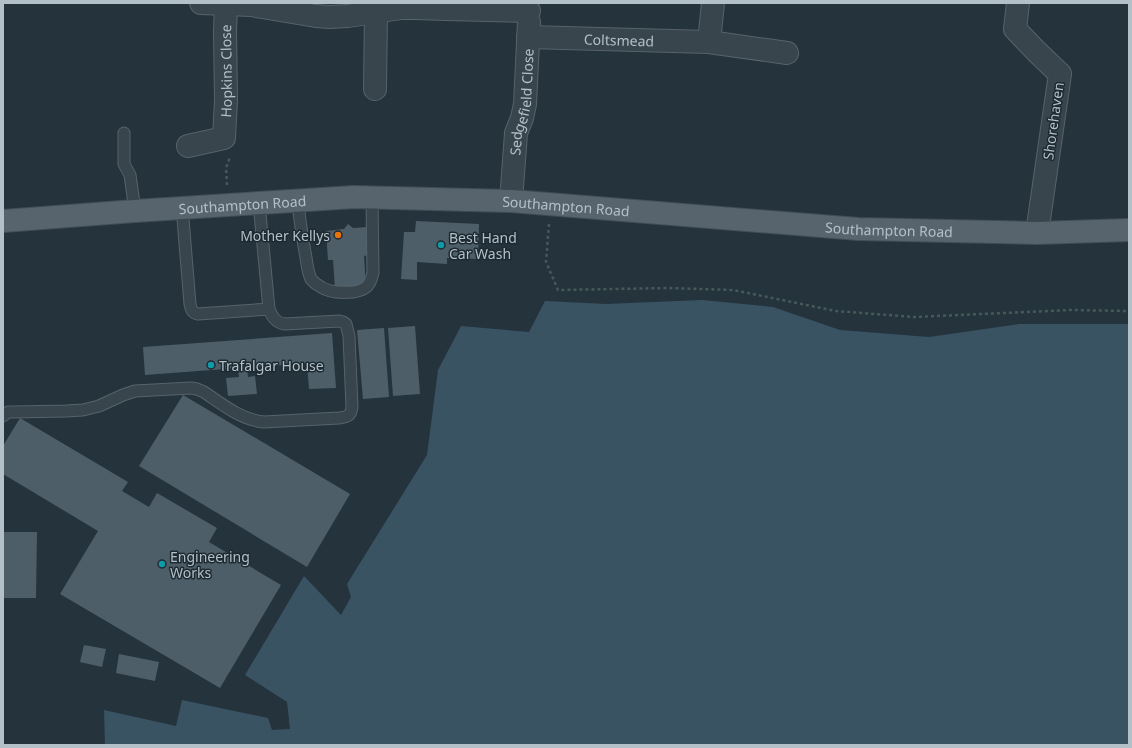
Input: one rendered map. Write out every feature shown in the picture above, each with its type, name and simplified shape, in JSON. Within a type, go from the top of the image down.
[{"type":"main road","name":"Southampton Road","points":[[3,221],[134,210],[354,197],[511,201],[858,229],[1037,233],[1129,230]]},
{"type":"street","points":[[201,3],[269,5],[316,16],[330,17],[401,8],[446,9],[529,7]]},
{"type":"street","points":[[709,42],[713,3]]},
{"type":"street","name":"Shorehaven","points":[[1018,3],[1015,29],[1060,74],[1037,233]]},
{"type":"street","name":"Hopkins Close","points":[[188,146],[228,146],[225,32],[226,4]]},
{"type":"street","name":"Sedgefield Close","points":[[511,201],[516,133],[522,118],[525,104],[529,7]]},
{"type":"street","points":[[375,89],[376,12]]},
{"type":"street","name":"Coltsmead","points":[[528,37],[709,42],[787,53]]},
{"type":"lane","points":[[124,133],[124,164],[130,175],[134,210]]},
{"type":"lane","points":[[298,200],[299,218],[305,253],[312,280],[318,286],[330,291],[343,292],[357,291],[367,288],[371,282],[373,273],[372,198]]},
{"type":"lane","points":[[3,416],[8,412],[83,410],[99,406],[135,391],[180,388],[197,389],[246,418],[258,422],[340,418],[349,415],[352,412],[352,407],[349,336],[346,324],[339,321],[285,324],[277,321],[270,314],[259,203]]},
{"type":"lane","points":[[182,207],[190,304],[192,312],[198,314],[269,309]]},
{"type":"path","points":[[228,146],[226,182],[231,204]]},
{"type":"path","points":[[548,224],[546,262],[558,290],[668,288],[733,290],[836,311],[914,317],[1071,310],[1129,311]]},
{"type":"water","points":[[702,300],[773,307],[840,330],[929,337],[1019,324],[1129,324],[1129,745],[105,745],[104,710],[176,726],[182,700],[268,718],[272,730],[290,729],[287,702],[245,675],[304,576],[341,615],[351,597],[347,584],[427,455],[438,370],[461,326],[529,332],[545,301],[606,304]]},
{"type":"building","name":"Best Hand Car Wash","points":[[416,221],[479,224],[478,259],[447,258],[447,264],[417,262],[417,280],[401,279],[404,232],[415,232]]},
{"type":"building","points":[[348,224],[353,228],[368,227],[369,255],[364,256],[366,287],[335,289],[333,260],[328,260],[326,231],[344,229]]},
{"type":"building","points":[[415,326],[420,394],[393,396],[388,328]]},
{"type":"building","points":[[384,328],[389,397],[363,399],[357,330]]},
{"type":"building","name":"Trafalgar House","points":[[332,333],[336,388],[309,389],[307,363],[247,368],[248,377],[255,376],[257,394],[228,396],[226,378],[239,377],[238,368],[145,375],[143,347]]},
{"type":"building","points":[[183,395],[350,494],[307,567],[139,466]]},
{"type":"building","name":"Engineering Works","points":[[20,418],[128,482],[122,491],[149,507],[157,493],[217,528],[209,542],[281,585],[220,688],[60,594],[98,531],[3,474],[3,446]]},
{"type":"building","points":[[3,532],[37,532],[36,598],[3,598]]},
{"type":"building","points":[[84,645],[106,649],[102,667],[80,662]]},
{"type":"building","points":[[119,654],[159,662],[155,681],[116,673]]},
{"type":"place","name":"Mother Kellys","points":[[338,235]]},
{"type":"place","name":"Best Hand Car Wash","points":[[441,245]]},
{"type":"place","name":"Trafalgar House","points":[[211,365]]},
{"type":"place","name":"Engineering Works","points":[[162,564]]}]
